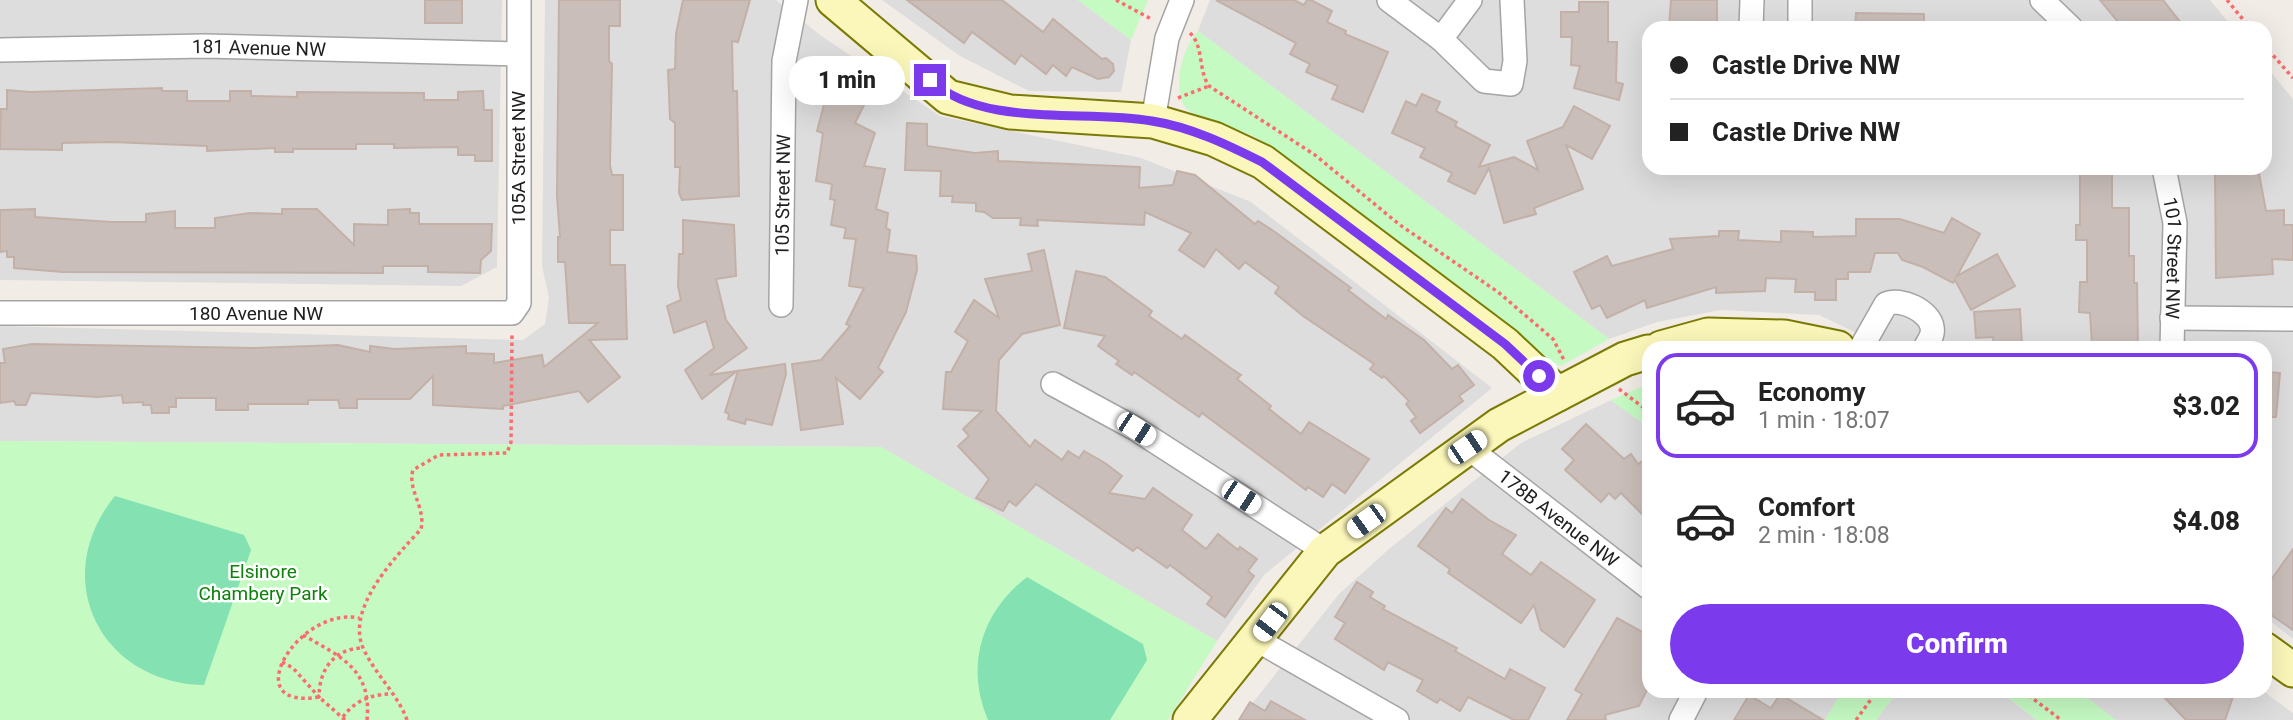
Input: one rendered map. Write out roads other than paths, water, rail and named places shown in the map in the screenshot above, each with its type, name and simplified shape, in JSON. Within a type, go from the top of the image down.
[{"type":"street","name":"105A Street NW","points":[[512,313],[519,303],[519,0]]},
{"type":"street","name":"105 Street NW","points":[[781,305],[784,61],[796,0]]},
{"type":"street","points":[[833,0],[948,97],[1010,112],[1153,121],[1214,139],[1262,162],[1505,344],[1562,379]]},
{"type":"street","points":[[1153,121],[1171,26],[1182,0]]},
{"type":"street","points":[[1389,0],[1441,39],[1485,81],[1511,85],[1515,61],[1512,0]]},
{"type":"street","points":[[1441,39],[1471,0]]},
{"type":"street","points":[[1751,21],[1752,0]]},
{"type":"street","points":[[1800,0],[1800,21]]},
{"type":"street","points":[[2042,0],[2064,21]]},
{"type":"street","name":"181 Avenue NW","points":[[0,50],[204,46],[518,54]]},
{"type":"street","name":"101 Street NW","points":[[2165,175],[2175,223],[2172,341]]},
{"type":"street","points":[[1865,341],[1886,304],[1892,301],[1905,303],[1927,316],[1933,324],[1933,333],[1929,341]]},
{"type":"street","name":"180 Avenue NW","points":[[0,313],[512,313]]},
{"type":"street","points":[[2172,318],[2293,319]]},
{"type":"street","points":[[1686,341],[1708,335],[1784,337],[1804,341]]},
{"type":"street","points":[[1190,720],[1257,640],[1325,551],[1562,379],[1642,354]]},
{"type":"street","points":[[1053,384],[1136,429],[1325,551]]},
{"type":"street","name":"178B Avenue NW","points":[[1467,447],[1642,582]]},
{"type":"street","points":[[1257,640],[1397,720]]},
{"type":"street","points":[[2272,655],[2293,670]]},
{"type":"street","points":[[1681,720],[1692,698]]},
{"type":"park label","name":"Elsinore Chambery Park","points":[[263,582]]}]
